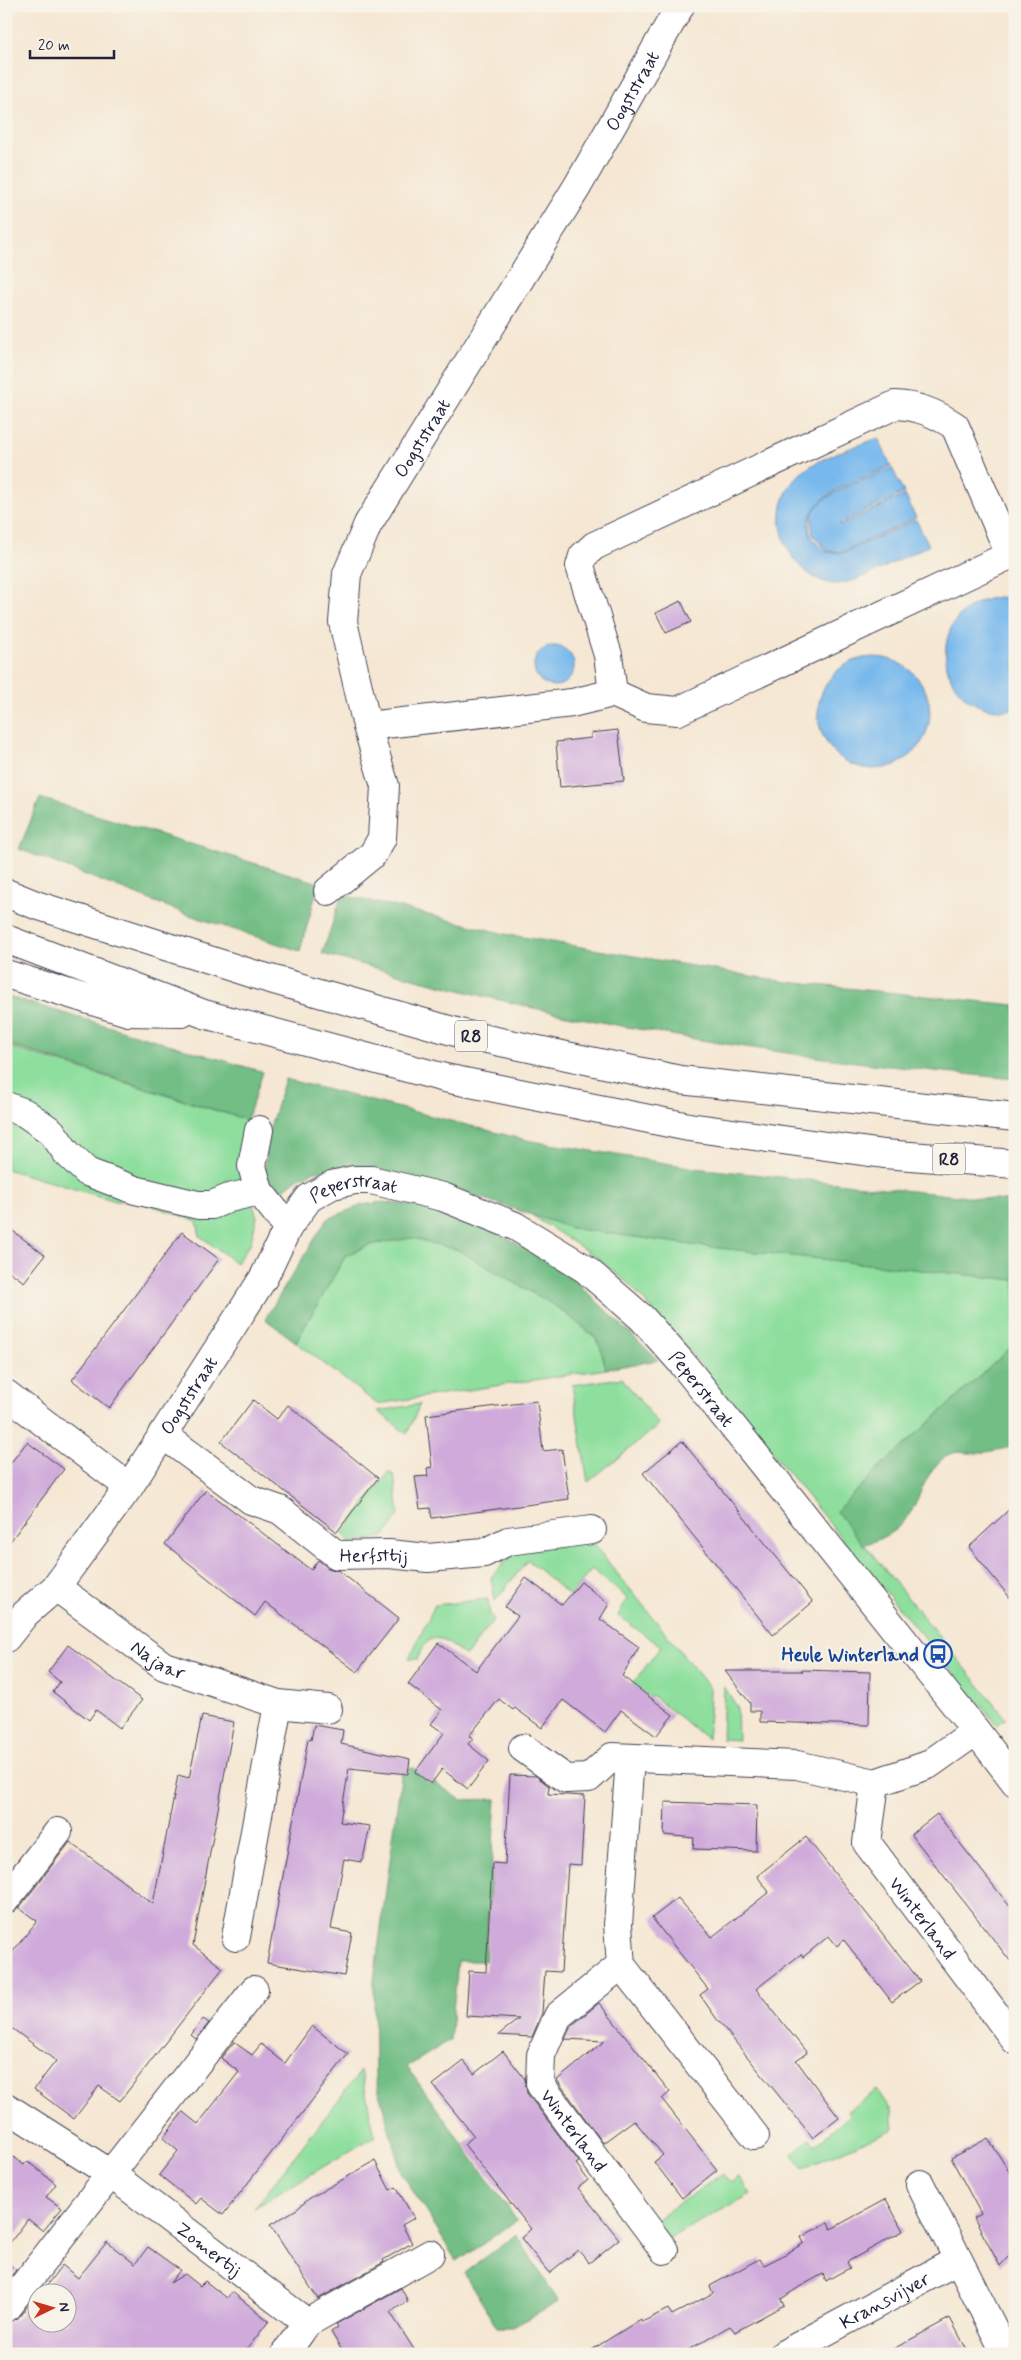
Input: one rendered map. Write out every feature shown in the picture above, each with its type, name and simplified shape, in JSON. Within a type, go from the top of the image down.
[{"type":"main road","name":"Oogststraat","points":[[328,892],[373,854],[382,838],[386,786],[367,726],[343,622],[347,574],[368,524],[576,187],[680,6]]},
{"type":"main road","points":[[367,726],[572,704],[613,693],[646,708],[678,711],[1010,555],[955,426],[937,415],[914,406],[895,405],[594,546],[583,556],[580,566],[608,655],[613,693]]},
{"type":"main road","points":[[6,888],[36,905]]},
{"type":"main road","name":"R8","points":[[6,894],[253,974],[463,1034],[680,1080],[1015,1117]]},
{"type":"main road","name":"R8","points":[[6,939],[204,1014],[445,1078],[689,1127],[884,1154],[1015,1164]]},
{"type":"main road","points":[[6,974],[128,1012],[204,1014]]},
{"type":"main road","points":[[6,1106],[25,1113],[52,1132],[66,1152],[87,1172],[134,1190],[198,1205],[212,1205],[229,1198],[259,1191]]},
{"type":"main road","points":[[259,1130],[252,1166],[259,1191],[288,1227]]},
{"type":"main road","name":"Peperstraat","points":[[288,1227],[310,1198],[332,1184],[354,1180],[372,1180],[443,1198],[515,1226],[584,1268],[642,1318],[682,1363],[1015,1782]]},
{"type":"main road","name":"Oogststraat","points":[[6,1638],[25,1614],[56,1587],[128,1487],[264,1277],[288,1227]]},
{"type":"main road","points":[[6,1394],[128,1487]]},
{"type":"main road","name":"Herfsttij","points":[[162,1434],[251,1500],[280,1510],[337,1555],[389,1554],[428,1558],[484,1553],[508,1541],[592,1530]]},
{"type":"main road","name":"Najaar","points":[[56,1587],[164,1666],[278,1704],[328,1709]]},
{"type":"main road","points":[[236,1937],[278,1704]]},
{"type":"main road","points":[[523,1748],[566,1779],[589,1778],[621,1758],[797,1765],[875,1784],[928,1765],[976,1731]]},
{"type":"main road","points":[[621,1758],[618,1925],[622,1965],[755,2136]]},
{"type":"main road","name":"Winterland","points":[[875,1784],[867,1844],[1015,2040]]},
{"type":"main road","points":[[6,1899],[58,1832]]},
{"type":"main road","name":"Winterland","points":[[622,1965],[558,2016],[541,2055],[540,2084],[664,2250]]},
{"type":"main road","points":[[6,2308],[254,1990]]},
{"type":"main road","name":"Zomertij","points":[[6,2108],[111,2174],[307,2323]]},
{"type":"main road","points":[[920,2184],[1006,2354]]},
{"type":"main road","points":[[285,2354],[307,2323],[430,2254]]},
{"type":"main road","name":"Kransvijver","points":[[784,2354],[958,2260]]},
{"type":"green space","points":[[40,798],[319,883],[300,951],[189,915],[19,849]]},
{"type":"green space","points":[[342,895],[505,934],[786,982],[1015,1005],[1015,1079],[833,1059],[653,1032],[507,1002],[322,954]]},
{"type":"green space","points":[[6,996],[263,1072],[247,1120],[6,1044]]},
{"type":"green space","points":[[6,1046],[247,1120],[242,1170],[257,1217],[250,1244],[236,1263],[200,1236],[197,1221],[135,1200],[116,1201],[6,1169]]},
{"type":"green space","points":[[285,1079],[526,1140],[695,1168],[1015,1202],[1015,1280],[692,1245],[571,1228],[461,1191],[368,1167],[315,1171],[295,1180],[280,1192],[272,1192],[265,1177],[266,1140]]},
{"type":"green space","points":[[383,1202],[423,1207],[501,1234],[570,1276],[658,1360],[606,1369],[601,1349],[595,1337],[559,1308],[458,1250],[412,1238],[369,1245],[346,1255],[296,1342],[265,1319],[327,1219],[362,1205]]},
{"type":"green space","points":[[530,1214],[571,1228],[692,1245],[1015,1280],[1015,1344],[874,1473],[837,1511],[1006,1718],[997,1725],[865,1567],[677,1336],[630,1285],[599,1259]]},
{"type":"green space","points":[[412,1237],[458,1250],[559,1308],[595,1337],[601,1349],[606,1369],[377,1404],[296,1342],[346,1255],[369,1245]]},
{"type":"green space","points":[[1015,1344],[1015,1446],[982,1453],[958,1452],[946,1456],[931,1471],[912,1510],[903,1523],[878,1540],[863,1545],[836,1511],[874,1473]]},
{"type":"green space","points":[[622,1378],[659,1425],[588,1482],[572,1385]]},
{"type":"green space","points":[[420,1404],[407,1434],[378,1411]]},
{"type":"green space","points":[[389,1472],[394,1475],[399,1514],[384,1537],[350,1543],[343,1533]]},
{"type":"green space","points":[[591,1541],[710,1688],[708,1739],[651,1695],[640,1709],[623,1697],[661,1646],[618,1616],[627,1598],[592,1569],[570,1596],[528,1560],[495,1601],[491,1577],[515,1552]]},
{"type":"green space","points":[[488,1599],[490,1615],[494,1619],[466,1656],[445,1641],[433,1639],[423,1648],[418,1659],[409,1659],[435,1605]]},
{"type":"green space","points":[[724,1686],[737,1707],[738,1740],[722,1739]]},
{"type":"green space","points":[[414,1768],[461,1800],[496,1799],[485,1961],[458,1961],[450,2040],[407,2067],[517,2220],[457,2262],[401,2172],[375,2077],[374,1980],[402,1770]]},
{"type":"green space","points":[[361,2071],[375,2136],[254,2208]]},
{"type":"green space","points":[[877,2090],[892,2112],[894,2129],[803,2168],[792,2154],[810,2139],[815,2145],[849,2116],[847,2112]]},
{"type":"green space","points":[[722,2174],[730,2183],[739,2177],[751,2194],[666,2240],[652,2222]]},
{"type":"green space","points":[[516,2235],[559,2302],[512,2327],[497,2327],[464,2273]]},
{"type":"water","points":[[878,438],[891,466],[836,490],[823,499],[814,509],[809,521],[811,535],[826,552],[843,553],[916,520],[929,545],[869,575],[844,583],[834,584],[823,581],[807,572],[796,562],[788,549],[783,536],[781,521],[786,493],[794,481],[813,465]]},
{"type":"water","points":[[892,468],[904,493],[840,523],[840,525],[905,495],[916,518],[842,552],[827,551],[813,535],[812,515],[816,507],[834,493]]},
{"type":"water","points":[[999,597],[1015,599],[1015,709],[988,709],[967,699],[953,682],[946,662],[947,641],[956,621],[973,605]]},
{"type":"water","points":[[558,646],[565,649],[571,655],[574,666],[573,674],[565,683],[558,686],[550,686],[543,683],[535,674],[534,662],[537,655],[546,647]]},
{"type":"water","points":[[874,657],[896,661],[914,673],[926,691],[930,713],[926,735],[914,753],[896,765],[874,769],[852,765],[834,753],[822,735],[818,713],[822,691],[834,673],[852,661]]},
{"type":"building","points":[[681,601],[691,622],[666,633],[656,613]]},
{"type":"building","points":[[618,730],[624,781],[560,787],[556,742],[591,738],[591,733]]},
{"type":"building","points":[[6,1226],[45,1255],[24,1282],[6,1269]]},
{"type":"building","points":[[182,1232],[219,1259],[109,1408],[72,1380]]},
{"type":"building","points":[[253,1400],[277,1419],[288,1405],[378,1478],[337,1532],[221,1442]]},
{"type":"building","points":[[537,1401],[543,1451],[562,1449],[569,1499],[432,1518],[430,1508],[420,1509],[415,1477],[428,1476],[427,1468],[432,1467],[426,1415]]},
{"type":"building","points":[[682,1441],[813,1602],[773,1635],[643,1473]]},
{"type":"building","points":[[27,1442],[64,1469],[6,1547],[6,1469]]},
{"type":"building","points":[[206,1490],[311,1570],[318,1560],[328,1568],[339,1571],[399,1618],[357,1672],[265,1602],[255,1616],[165,1544]]},
{"type":"building","points":[[1015,1504],[1015,1604],[969,1547]]},
{"type":"building","points":[[526,1578],[562,1605],[581,1582],[609,1604],[600,1619],[639,1647],[622,1676],[673,1715],[656,1736],[621,1710],[605,1732],[563,1700],[542,1728],[499,1699],[469,1736],[473,1738],[468,1744],[489,1761],[468,1789],[442,1769],[431,1784],[415,1772],[444,1733],[431,1724],[442,1710],[408,1684],[438,1643],[476,1671],[518,1616],[505,1607]]},
{"type":"building","points":[[68,1645],[142,1700],[120,1728],[96,1710],[89,1720],[53,1692],[60,1682],[48,1672]]},
{"type":"building","points":[[801,1670],[870,1672],[869,1725],[760,1722],[760,1711],[750,1711],[750,1703],[725,1671],[803,1671]]},
{"type":"building","points":[[202,1716],[234,1722],[193,1945],[223,1968],[120,2101],[99,2086],[74,2119],[34,2089],[56,2061],[6,2024],[6,1960],[37,1921],[19,1908],[70,1842],[153,1904],[178,1775],[189,1778]]},
{"type":"building","points":[[314,1725],[343,1730],[341,1744],[410,1759],[408,1774],[349,1768],[340,1822],[370,1826],[361,1862],[344,1859],[331,1929],[352,1933],[344,1976],[267,1963],[308,1739],[311,1740]]},
{"type":"building","points":[[510,1775],[536,1776],[549,1786],[548,1794],[585,1796],[581,1865],[568,1864],[561,1972],[545,1971],[542,2013],[532,2037],[498,2035],[519,2019],[466,2016],[469,1971],[486,1972],[492,1863],[505,1864]]},
{"type":"building","points":[[665,1802],[757,1805],[756,1851],[693,1849],[694,1838],[664,1835]]},
{"type":"building","points":[[937,1814],[1015,1913],[1015,1967],[911,1834]]},
{"type":"building","points":[[806,1837],[920,1981],[892,2002],[844,1940],[837,1946],[829,1936],[803,1957],[801,1954],[756,1989],[807,2053],[796,2060],[839,2118],[813,2138],[716,2018],[700,1995],[708,1989],[652,1918],[678,1898],[712,1937],[769,1892],[757,1876]]},
{"type":"building","points":[[599,2003],[670,2092],[662,2099],[717,2170],[682,2198],[654,2162],[663,2155],[634,2120],[603,2143],[557,2080],[605,2041],[565,2039],[571,2026]]},
{"type":"building","points":[[203,2019],[209,2023],[196,2039],[191,2035]]},
{"type":"building","points":[[312,2026],[348,2054],[223,2215],[201,2198],[196,2204],[159,2175],[178,2151],[163,2138],[183,2112],[198,2124],[239,2072],[221,2058],[234,2042],[252,2055],[261,2044],[285,2063]]},
{"type":"building","points":[[503,2051],[525,2079],[527,2093],[579,2162],[576,2164],[588,2180],[578,2188],[619,2239],[589,2263],[578,2250],[549,2273],[521,2238],[531,2229],[464,2144],[474,2136],[433,2085],[464,2061],[474,2074]]},
{"type":"building","points":[[988,2138],[1015,2181],[1015,2249],[1000,2266],[974,2218],[981,2214],[951,2158]]},
{"type":"building","points":[[6,2151],[24,2165],[27,2161],[56,2184],[46,2197],[62,2208],[43,2231],[28,2219],[6,2248]]},
{"type":"building","points":[[375,2161],[390,2190],[396,2187],[414,2218],[402,2225],[412,2243],[383,2260],[384,2262],[318,2299],[270,2225],[297,2209],[310,2198]]},
{"type":"building","points":[[886,2199],[903,2231],[847,2262],[850,2268],[826,2281],[823,2274],[801,2286],[781,2299],[784,2305],[735,2332],[730,2326],[681,2354],[585,2354],[641,2319],[642,2322],[668,2309],[672,2315],[693,2304],[713,2293],[710,2286],[759,2259],[764,2265],[784,2255],[804,2243],[801,2237],[828,2222],[831,2229]]},
{"type":"building","points":[[107,2242],[135,2264],[148,2247],[180,2270],[170,2283],[185,2274],[200,2286],[205,2281],[227,2298],[232,2292],[269,2321],[243,2354],[6,2354],[6,2323],[18,2318],[28,2306],[28,2332],[78,2332],[78,2282],[49,2282],[62,2265],[78,2278]]},
{"type":"building","points":[[6,2261],[16,2270],[6,2282]]},
{"type":"building","points":[[401,2288],[408,2301],[390,2312],[417,2354],[344,2354],[331,2332],[338,2327],[336,2324]]},
{"type":"building","points":[[950,2318],[969,2354],[884,2354]]},
{"type":"place","name":"Heule Winterland","points":[[938,1654]]}]
